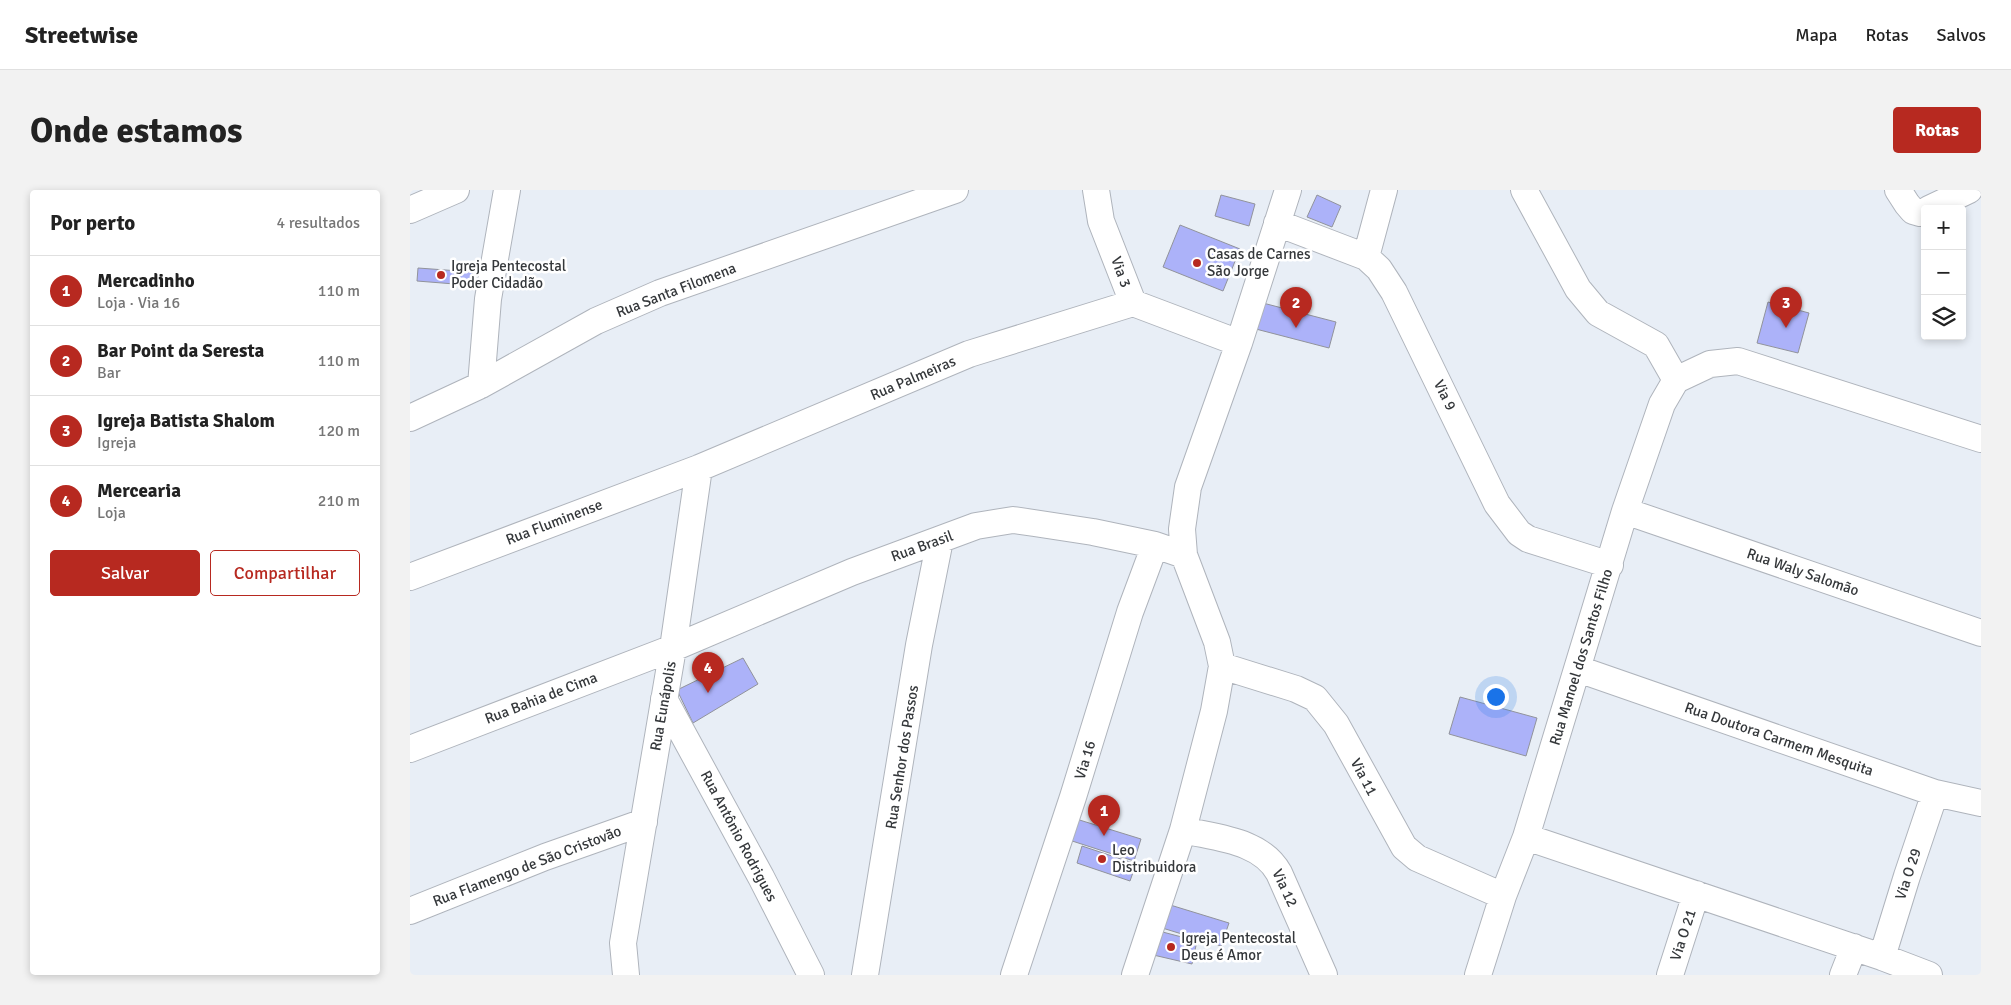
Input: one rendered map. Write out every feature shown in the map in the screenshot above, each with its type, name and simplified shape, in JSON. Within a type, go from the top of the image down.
[{"type":"street","points":[[410,210],[456,190]]},
{"type":"street","points":[[482,385],[488,299],[507,190]]},
{"type":"street","name":"Rua Santa Filomena","points":[[410,418],[482,385],[596,320],[660,294],[955,190]]},
{"type":"street","name":"Via 3","points":[[1096,190],[1101,221],[1133,303],[1240,344]]},
{"type":"street","points":[[1135,975],[1183,830],[1214,712],[1222,666],[1218,642],[1184,555],[1182,528],[1188,487],[1240,344],[1288,190]]},
{"type":"street","points":[[1366,258],[1384,190]]},
{"type":"street","points":[[1524,190],[1578,289],[1598,313],[1656,345],[1676,380],[1710,364],[1738,361],[1981,439]]},
{"type":"street","points":[[1915,203],[1969,190]]},
{"type":"street","name":"Via 9","points":[[1278,223],[1366,258],[1379,269],[1394,292],[1497,504],[1508,521],[1519,533],[1528,539],[1610,565]]},
{"type":"street","name":"Rua Palmeiras","points":[[699,468],[970,354],[1133,303]]},
{"type":"street","name":"Rua Manoel dos Santos Filho","points":[[1478,975],[1503,896],[1526,837],[1625,511],[1662,404],[1676,380]]},
{"type":"street","name":"Rua Fluminense","points":[[410,577],[699,468]]},
{"type":"street","name":"Rua Eunápolis","points":[[626,975],[623,943],[673,648],[699,468]]},
{"type":"street","name":"Rua Waly Salomão","points":[[1625,511],[1981,633]]},
{"type":"street","name":"Rua Brasil","points":[[673,648],[803,591],[976,526],[1013,520],[1093,532],[1155,545],[1184,555]]},
{"type":"street","name":"Rua Senhor dos Passos","points":[[866,975],[920,644],[940,540]]},
{"type":"street","name":"Via 16","points":[[1014,975],[1073,797],[1130,612],[1155,545]]},
{"type":"street","name":"Rua Bahia de Cima","points":[[410,749],[673,648]]},
{"type":"street","name":"Via 11","points":[[1222,666],[1296,689],[1315,698],[1336,724],[1404,847],[1416,858],[1503,896]]},
{"type":"street","name":"Rua Doutora Carmem Mesquita","points":[[1578,669],[1935,793],[1981,803]]},
{"type":"street","name":"Rua Antônio Rodrigues","points":[[664,699],[761,877],[811,975]]},
{"type":"street","name":"Via O 29","points":[[1882,957],[1906,876],[1935,793]]},
{"type":"street","name":"Rua Flamengo de São Cristovão","points":[[410,911],[545,856],[644,822]]},
{"type":"street","name":"Via 12","points":[[1183,830],[1246,846],[1262,852],[1269,858],[1279,873],[1324,975]]},
{"type":"street","points":[[1526,837],[1854,947],[1929,975]]},
{"type":"street","name":"Via O 21","points":[[1670,975],[1696,894]]},
{"type":"street","points":[[1843,975],[1854,947]]},
{"type":"building","points":[[1221,195],[1255,204],[1249,226],[1215,216]]},
{"type":"building","points":[[1317,195],[1341,206],[1332,227],[1307,217]]},
{"type":"building","points":[[1180,225],[1240,249],[1223,291],[1163,267]]},
{"type":"building","points":[[418,268],[473,272],[467,285],[417,281]]},
{"type":"building","points":[[1259,302],[1336,322],[1329,348],[1252,328]]},
{"type":"building","points":[[1768,302],[1809,313],[1798,353],[1757,343]]},
{"type":"building","points":[[743,658],[758,684],[693,723],[677,690]]},
{"type":"building","points":[[1460,697],[1537,718],[1526,756],[1449,734]]},
{"type":"building","points":[[1073,818],[1141,839],[1134,861],[1066,839]]},
{"type":"building","points":[[1082,846],[1136,864],[1130,881],[1077,863]]},
{"type":"building","points":[[1167,904],[1229,923],[1221,946],[1159,927]]},
{"type":"building","points":[[1155,930],[1197,941],[1192,964],[1149,954]]},
{"type":"place","name":"Casas de Carnes São Jorge","points":[[1197,263]]},
{"type":"place","name":"Igreja Pentecostal Poder Cidadão","points":[[441,275]]},
{"type":"place","name":"Bar Point da Seresta","points":[[1296,328]]},
{"type":"place","name":"Igreja Batista Shalom","points":[[1786,328]]},
{"type":"place","name":"Mercearia","points":[[708,693]]},
{"type":"place","name":"Mercadinho","points":[[1104,836]]},
{"type":"place","name":"Leo Distribuidora","points":[[1102,859]]},
{"type":"place","name":"Igreja Pentecostal Deus é Amor","points":[[1171,947]]}]
